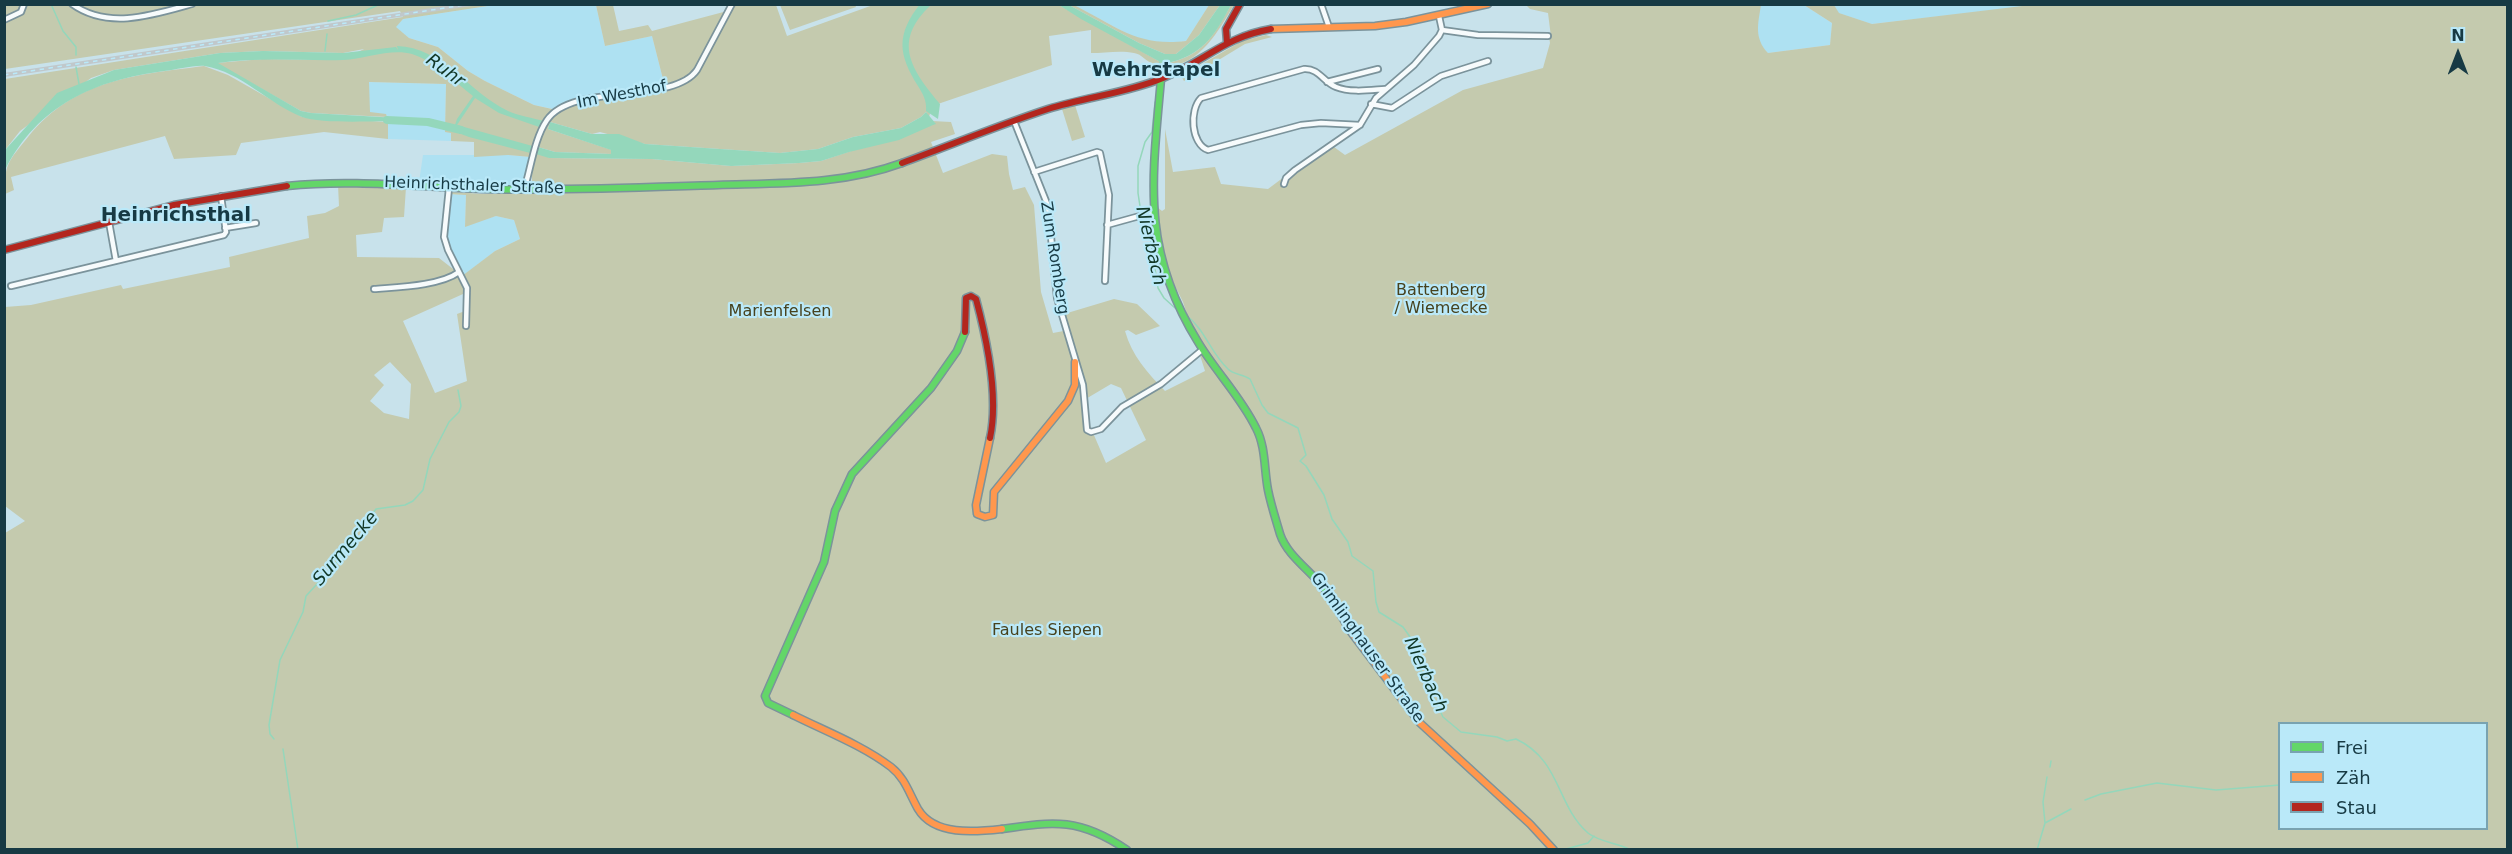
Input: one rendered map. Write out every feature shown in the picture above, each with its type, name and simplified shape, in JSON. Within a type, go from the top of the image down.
[{"type":"main road","points":[[1227,42],[1226,29],[1240,4]]},
{"type":"main road","name":"Heinrichsthaler Straße","points":[[4,250],[108,222],[220,196],[300,184],[346,182],[524,190],[634,189],[836,180],[876,172],[1069,102],[1161,79],[1179,71],[1227,42],[1266,30],[1375,26],[1488,4]]},
{"type":"main road","name":"Grimlinghauser Straße","points":[[1161,79],[1153,166],[1154,213],[1163,267],[1179,309],[1202,350],[1245,408],[1258,431],[1278,530],[1287,546],[1319,580],[1351,632],[1420,723],[1554,849]]},
{"type":"main road","points":[[1075,362],[1075,385],[1068,401],[994,492],[993,515],[987,518],[981,517],[977,514],[976,506],[994,412],[983,323],[976,299],[971,296],[966,298],[965,331],[955,355],[914,407],[852,474],[845,486],[835,512],[824,562],[765,696],[768,703],[868,753],[894,769],[902,777],[916,809],[938,826],[956,830],[982,830],[1044,824],[1076,824],[1127,849]]},
{"type":"street","points":[[4,20],[21,12],[24,4]]},
{"type":"street","points":[[72,4],[84,12],[115,19],[141,16],[192,4]]},
{"type":"street","name":"Im Westhof","points":[[524,190],[546,121],[557,110],[571,104],[670,86],[690,78],[697,70],[732,4]]},
{"type":"street","points":[[1324,5],[1329,27]]},
{"type":"street","points":[[1284,184],[1286,178],[1295,170],[1360,125],[1371,104],[1414,65],[1442,30],[1439,15]]},
{"type":"street","points":[[1442,30],[1478,35],[1548,36]]},
{"type":"street","points":[[1371,104],[1390,109],[1441,76],[1488,61]]},
{"type":"street","points":[[1360,125],[1321,123],[1301,125],[1210,150],[1203,148],[1197,139],[1194,115],[1197,102],[1201,98],[1304,69],[1314,70],[1327,82],[1346,90],[1385,89]]},
{"type":"street","points":[[1327,82],[1377,69]]},
{"type":"street","name":"Zum Romberg","points":[[1014,121],[1048,206],[1057,298],[1075,362]]},
{"type":"street","points":[[1034,172],[1100,152],[1109,195],[1105,281]]},
{"type":"street","points":[[449,188],[444,237],[467,292],[466,326]]},
{"type":"street","points":[[11,286],[224,235],[220,196]]},
{"type":"street","points":[[1107,225],[1154,213]]},
{"type":"street","points":[[108,222],[116,261]]},
{"type":"street","points":[[225,228],[256,223]]},
{"type":"street","points":[[374,289],[445,279],[459,272]]},
{"type":"street","points":[[1075,362],[1084,393],[1085,427],[1091,432],[1103,428],[1122,407],[1161,384],[1202,350]]},
{"type":"shaded area","points":[[494,5],[596,5],[605,46],[652,36],[664,83],[567,102],[553,109],[534,105],[485,81],[468,71],[438,47],[409,38],[395,27],[403,19]]},
{"type":"shaded area","points":[[1074,5],[1209,5],[1186,41],[1172,43],[1135,38]]},
{"type":"shaded area","points":[[1761,5],[1804,5],[1832,23],[1830,45],[1768,53],[1759,44],[1757,22]]},
{"type":"shaded area","points":[[1834,5],[2039,5],[1871,24],[1838,13]]},
{"type":"shaded area","points":[[368,82],[446,84],[445,132],[451,132],[451,141],[388,139],[388,122],[397,121],[398,118],[369,112]]},
{"type":"shaded area","points":[[423,155],[531,157],[525,182],[521,185],[448,187],[419,182]]},
{"type":"shaded area","points":[[449,194],[466,195],[465,226],[496,216],[514,220],[520,239],[495,251],[462,277],[446,243]]},
{"type":"green space","points":[[2039,4],[2507,5],[2507,849],[5,849],[5,533],[25,521],[5,506],[5,307],[31,305],[121,285],[123,289],[230,267],[229,257],[309,238],[307,216],[325,213],[339,206],[338,185],[373,184],[406,187],[404,217],[384,218],[382,232],[356,235],[357,257],[439,258],[462,276],[495,251],[520,239],[514,220],[496,216],[465,227],[466,195],[449,194],[451,192],[485,194],[606,192],[606,185],[533,185],[531,157],[508,155],[474,157],[474,142],[451,141],[451,133],[445,132],[446,84],[369,82],[370,112],[386,114],[387,117],[311,113],[301,111],[216,63],[263,59],[342,60],[364,49],[343,53],[263,51],[220,53],[114,70],[91,78],[20,131],[5,150],[5,79],[403,17],[400,11],[5,69],[5,5],[494,5],[403,19],[396,27],[409,38],[438,47],[468,71],[485,81],[534,105],[552,109],[567,102],[664,83],[652,36],[605,46],[596,5],[613,5],[619,31],[648,25],[652,31],[731,10],[735,5],[776,5],[787,36],[873,5],[1059,5],[1164,64],[1198,50],[1212,36],[1231,5],[1234,5],[1220,28],[1203,49],[1193,58],[1181,63],[1169,66],[1154,64],[1129,52],[1091,53],[1091,30],[1049,36],[1052,65],[932,106],[929,117],[926,112],[901,128],[853,137],[818,149],[780,153],[645,144],[600,132],[592,134],[550,122],[548,129],[612,150],[611,154],[555,152],[538,147],[549,158],[652,159],[731,166],[799,163],[821,161],[935,123],[932,121],[951,122],[955,134],[931,142],[943,173],[992,154],[1007,156],[1013,190],[1025,187],[1034,205],[1041,292],[1053,333],[1069,330],[1064,314],[1114,299],[1137,304],[1160,326],[1136,335],[1128,330],[1125,331],[1136,356],[1165,391],[1205,371],[1183,302],[1167,270],[1157,207],[1162,211],[1165,209],[1165,129],[1173,172],[1215,167],[1221,184],[1268,189],[1324,147],[1328,150],[1334,147],[1345,155],[1463,90],[1543,68],[1550,43],[1549,37],[1551,37],[1548,13],[1530,9],[1526,5],[1761,5],[1759,36],[1768,53],[1830,45],[1832,23],[1804,5],[1834,5],[1839,13],[1872,24]],"holes":[[[463,294],[465,311],[457,314],[467,381],[435,393],[403,321]],[[390,362],[411,384],[409,419],[384,413],[370,401],[384,385],[374,375]],[[1111,384],[1121,388],[1146,440],[1106,463],[1084,412],[1084,400]]]},
{"type":"green space","points":[[780,5],[855,5],[856,7],[790,30]]},
{"type":"green space","points":[[1069,5],[1074,5],[1140,38],[1169,42],[1186,41],[1209,5],[1220,5],[1199,35],[1176,54],[1165,54],[1139,43]]},
{"type":"green space","points":[[1266,35],[1272,37],[1245,44],[1184,81],[1181,76],[1242,41]]},
{"type":"green space","points":[[204,66],[228,75],[302,117],[388,122],[388,139],[324,132],[241,143],[236,155],[174,159],[165,136],[11,177],[14,190],[5,194],[7,169],[12,157],[46,118],[65,103],[86,91],[107,83],[130,77]]},
{"type":"green space","points":[[1075,105],[1085,137],[1072,141],[1062,109]]},
{"type":"water","points":[[920,4],[931,5],[919,18],[912,31],[909,44],[910,56],[921,79],[940,104],[938,119],[926,111],[924,98],[906,64],[902,45],[907,25]]},
{"type":"water","points":[[1059,5],[1069,5],[1139,43],[1165,54],[1176,54],[1199,35],[1220,5],[1231,5],[1219,27],[1205,43],[1188,56],[1164,64]]},
{"type":"water","points":[[397,46],[413,48],[442,62],[494,103],[508,111],[544,121],[542,128],[499,113],[475,98],[457,125],[536,147],[534,154],[453,131],[457,119],[473,96],[444,72],[420,57],[395,52],[343,60],[264,60],[218,63],[301,111],[398,118],[398,121],[334,121],[302,117],[243,81],[218,69],[205,66],[190,67],[115,81],[71,100],[52,112],[34,128],[18,147],[5,170],[5,150],[57,93],[114,70],[220,53],[263,51],[343,53],[396,47],[398,50]]},
{"type":"water","points":[[926,112],[936,124],[899,140],[821,161],[731,166],[652,159],[549,158],[536,154],[538,147],[555,152],[611,154],[611,150],[548,129],[550,122],[592,134],[619,134],[645,144],[780,153],[818,149],[853,137],[901,128]]},
{"type":"waterway","points":[[51,4],[63,31],[76,47],[76,55]]},
{"type":"waterway","points":[[328,21],[356,15],[380,4]]},
{"type":"waterway","points":[[325,51],[327,34]]},
{"type":"waterway","name":"Nierbach","points":[[1159,72],[1160,61]]},
{"type":"waterway","points":[[76,67],[79,84]]},
{"type":"waterway","name":"Nierbach","points":[[1155,102],[1152,132],[1145,142],[1138,166],[1138,193],[1141,213],[1150,236],[1158,288],[1164,298],[1175,308]]},
{"type":"waterway","name":"Ruhr","points":[[387,120],[428,122],[461,130]]},
{"type":"waterway","name":"Nierbach","points":[[1186,315],[1198,327],[1222,363],[1233,372],[1250,379],[1268,413],[1298,428],[1306,455],[1300,461],[1306,466],[1324,495],[1332,519],[1348,542],[1352,556],[1373,571],[1379,612],[1403,627],[1413,641],[1422,674],[1443,717],[1461,732],[1497,737],[1507,741],[1516,739],[1531,748],[1542,759],[1578,822],[1588,833],[1631,850]]},
{"type":"waterway","name":"Surmecke","points":[[274,739],[270,734],[269,725],[280,660],[303,612],[306,596],[362,535],[366,522],[376,509],[405,505],[413,501],[423,490],[430,459],[449,422],[459,412],[461,406],[458,390]]},
{"type":"waterway","points":[[283,749],[298,850]]},
{"type":"waterway","points":[[2050,767],[2051,761]]},
{"type":"waterway","points":[[2037,850],[2045,823],[2043,802],[2047,777]]},
{"type":"waterway","points":[[2085,800],[2101,794],[2157,783],[2216,790],[2278,785]]},
{"type":"waterway","points":[[2045,823],[2071,809]]},
{"type":"waterway","points":[[1566,849],[1588,843],[1594,836]]},
{"type":"railway","points":[[4,75],[471,4]]},
{"type":"traffic: fast","points":[[1161,79],[1154,183],[1159,245],[1167,276],[1180,308],[1198,342],[1243,406],[1259,435],[1269,496],[1284,543],[1328,594]]},
{"type":"traffic: fast","points":[[287,186],[361,183],[541,190],[789,183],[857,175],[902,163]]},
{"type":"traffic: fast","points":[[793,715],[768,703],[765,696],[824,562],[835,511],[852,474],[931,388],[957,351],[965,332]]},
{"type":"traffic: fast","points":[[1002,829],[1037,824],[1067,824],[1095,832],[1127,850]]},
{"type":"traffic: slow","points":[[1271,29],[1375,26],[1406,22],[1488,4]]},
{"type":"traffic: slow","points":[[990,438],[976,505],[977,514],[985,517],[993,515],[994,492],[1068,401],[1075,385],[1075,362]]},
{"type":"traffic: slow","points":[[1328,594],[1351,632],[1420,723],[1530,824],[1554,850]]},
{"type":"traffic: slow","points":[[793,715],[856,745],[891,767],[903,781],[918,809],[934,824],[944,828],[968,831],[1002,829]]},
{"type":"traffic: jam","points":[[1227,42],[1226,29],[1240,4]]},
{"type":"traffic: jam","points":[[902,163],[1048,109],[1149,83],[1177,72],[1240,38],[1271,29]]},
{"type":"traffic: jam","points":[[4,250],[174,205],[287,186]]},
{"type":"traffic: jam","points":[[965,332],[966,298],[971,296],[976,299],[990,368],[993,404],[990,438]]},
{"type":"district","name":"Wehrstapel","points":[[1156,71]]},
{"type":"district","name":"Heinrichsthal","points":[[176,216]]},
{"type":"park label","name":"Battenberg / Wiemecke","points":[[1441,300]]},
{"type":"park label","name":"Marienfelsen","points":[[780,312]]},
{"type":"park label","name":"Faules Siepen","points":[[1047,631]]}]
